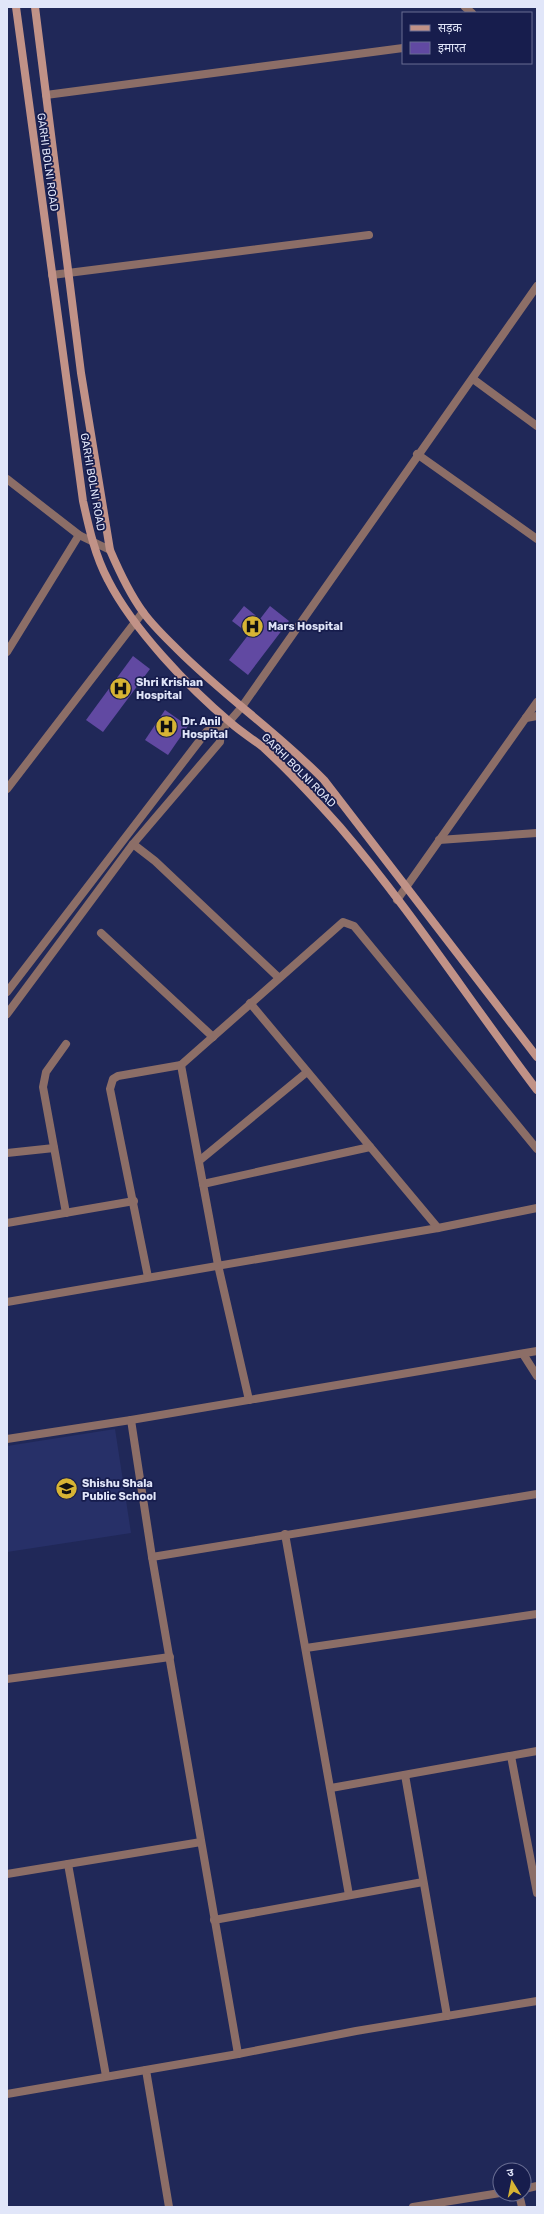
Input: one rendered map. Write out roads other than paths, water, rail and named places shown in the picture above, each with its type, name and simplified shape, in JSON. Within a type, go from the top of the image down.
[{"type":"main road","name":"GARHI BOLNI ROAD","points":[[16,7],[83,501],[92,541],[108,580],[135,623],[194,687],[230,722],[263,747],[318,802],[397,900],[462,985],[498,1039],[537,1090]]},
{"type":"main road","name":"GARHI BOLNI ROAD","points":[[35,7],[81,373],[110,550],[128,588],[143,612],[192,664],[241,708],[306,762],[324,780],[408,887],[537,1057]]},
{"type":"street","points":[[46,95],[402,48]]},
{"type":"street","points":[[52,275],[369,235]]},
{"type":"street","points":[[7,1014],[133,844],[220,742],[221,731],[241,708],[417,454],[473,379],[537,286]]},
{"type":"street","points":[[473,379],[537,426]]},
{"type":"street","points":[[417,454],[537,539]]},
{"type":"street","points":[[7,479],[79,535],[110,550]]},
{"type":"street","points":[[7,652],[79,535]]},
{"type":"street","points":[[7,789],[143,612]]},
{"type":"street","points":[[397,900],[408,887],[439,840],[537,702]]},
{"type":"street","points":[[526,718],[537,716]]},
{"type":"street","points":[[7,992],[207,731],[221,731]]},
{"type":"street","points":[[439,840],[537,833]]},
{"type":"street","points":[[133,844],[155,861],[278,977]]},
{"type":"street","points":[[148,1277],[111,1083],[113,1079],[118,1076],[181,1065],[338,924],[343,922],[354,926],[537,1149]]},
{"type":"street","points":[[101,933],[213,1037]]},
{"type":"street","points":[[250,1003],[438,1228]]},
{"type":"street","points":[[66,1044],[46,1072],[44,1079],[54,1148],[66,1213]]},
{"type":"street","points":[[181,1065],[218,1265],[249,1400]]},
{"type":"street","points":[[199,1161],[307,1072]]},
{"type":"street","points":[[203,1184],[370,1147]]},
{"type":"street","points":[[7,1153],[54,1148]]},
{"type":"street","points":[[7,1223],[134,1201]]},
{"type":"street","points":[[7,1302],[438,1228],[537,1208]]},
{"type":"street","points":[[7,1439],[131,1420],[537,1351]]},
{"type":"street","points":[[523,1354],[537,1376]]},
{"type":"street","points":[[131,1420],[152,1557],[238,2054]]},
{"type":"street","points":[[152,1557],[285,1534],[537,1494]]},
{"type":"street","points":[[285,1534],[349,1895]]},
{"type":"street","points":[[306,1648],[537,1614]]},
{"type":"street","points":[[7,1678],[170,1657]]},
{"type":"street","points":[[331,1788],[537,1751]]},
{"type":"street","points":[[511,1756],[534,1866],[537,1893]]},
{"type":"street","points":[[405,1775],[447,2016]]},
{"type":"street","points":[[7,1874],[201,1842]]},
{"type":"street","points":[[68,1864],[106,2076]]},
{"type":"street","points":[[214,1920],[423,1882]]},
{"type":"street","points":[[7,2094],[238,2054],[356,2031],[537,2001]]},
{"type":"street","points":[[146,2070],[169,2207]]},
{"type":"street","points":[[413,2207],[492,2194]]},
{"type":"place","name":"Mars Hospital","points":[[253,626]]},
{"type":"place","name":"Shri Krishan Hospital","points":[[120,688]]},
{"type":"place","name":"Dr. Anil Hospital","points":[[166,727]]},
{"type":"place","name":"Shishu Shala Public School","points":[[66,1489]]}]
